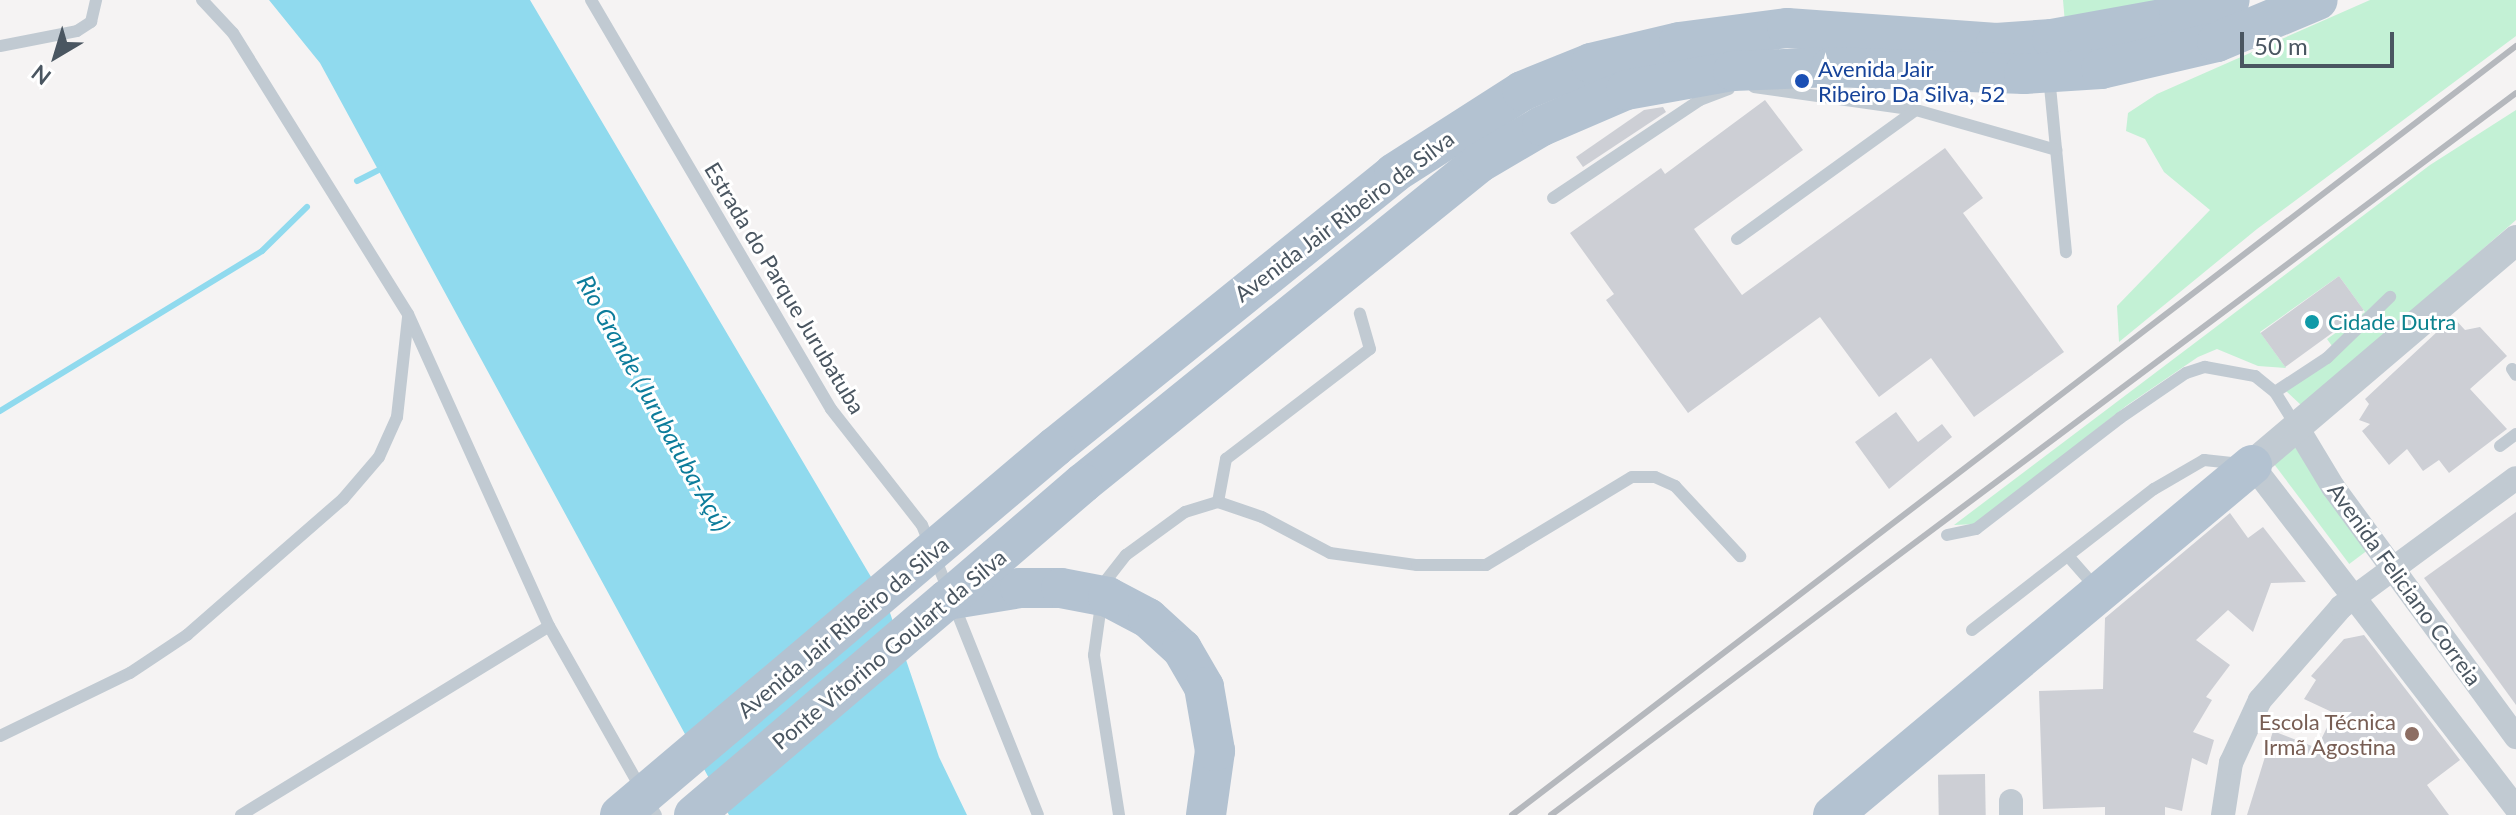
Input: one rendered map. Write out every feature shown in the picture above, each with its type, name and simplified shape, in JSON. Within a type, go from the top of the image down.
[{"type":"main road","name":"Avenida Jair Ribeiro da Silva","points":[[620,815],[1055,447],[1273,268],[1450,134],[1522,91],[1591,63],[1787,28],[1996,43],[2052,39],[2217,12],[2318,0]]},
{"type":"main road","name":"Avenida Jair Ribeiro da Silva","points":[[1083,483],[1479,163],[1542,126],[1626,90],[1691,75],[1747,70],[2048,74],[2101,69],[2217,12]]},
{"type":"main road","points":[[1626,90],[1634,66],[1646,51]]},
{"type":"main road","points":[[1833,815],[2252,465]]},
{"type":"main road","name":"Ponte Vitorino Goulart da Silva","points":[[694,815],[1083,483]]},
{"type":"main road","points":[[947,600],[1020,588],[1061,588],[1108,597],[1148,618],[1182,649],[1204,687],[1215,751],[1206,815]]},
{"type":"street","points":[[2252,465],[2298,429],[2516,240]]},
{"type":"street","name":"Avenida Feliciano Correia","points":[[2298,429],[2333,487],[2394,565],[2516,737]]},
{"type":"street","name":"Avenida Feliciano Correia","points":[[2252,465],[2516,808]]},
{"type":"street","points":[[2223,815],[2231,763],[2260,700],[2354,595],[2516,478]]},
{"type":"lane","points":[[0,46],[77,31],[91,22],[96,0]]},
{"type":"lane","points":[[202,0],[233,33],[408,314],[549,626],[656,815]]},
{"type":"lane","name":"Estrada do Parque Jurubatuba","points":[[591,0],[831,409],[922,525],[1038,815]]},
{"type":"lane","points":[[2048,74],[2066,252]]},
{"type":"lane","points":[[1553,198],[1700,100],[1741,85],[1916,110],[2056,150]]},
{"type":"lane","points":[[1737,239],[1916,110]]},
{"type":"lane","points":[[2275,392],[2327,358],[2390,297]]},
{"type":"lane","points":[[1218,502],[1226,459],[1370,349],[1360,313]]},
{"type":"lane","points":[[0,736],[130,673],[187,635],[343,499],[379,457],[397,417],[408,314]]},
{"type":"lane","points":[[1947,535],[1976,529],[2120,418],[2186,373],[2205,367],[2239,370],[2275,392],[2298,429]]},
{"type":"lane","points":[[2500,446],[2516,434]]},
{"type":"lane","points":[[1972,630],[2154,489],[2204,460],[2252,465]]},
{"type":"lane","points":[[1119,815],[1094,655],[1104,583],[1126,555],[1185,512],[1218,502],[1262,517],[1330,553],[1417,565],[1486,565],[1632,477],[1655,477],[1675,486],[1740,556]]},
{"type":"lane","points":[[2068,556],[2099,592]]},
{"type":"lane","points":[[241,815],[549,626]]},
{"type":"green space","points":[[2063,0],[2192,0],[2065,23]]},
{"type":"green space","points":[[2370,0],[2516,0],[2516,36],[2257,229],[2119,342],[2117,306],[2210,210],[2164,172],[2145,139],[2126,131],[2128,113],[2157,94]]},
{"type":"green space","points":[[2516,110],[2516,220],[2308,402],[2301,405],[2286,391],[2337,353],[2327,339],[2365,312],[2339,276],[2260,332],[2286,368],[2258,366],[2217,349],[2198,357],[2126,406],[1977,524],[1954,525],[2430,165]]},
{"type":"green space","points":[[2295,447],[2371,548],[2349,564],[2273,463]]},
{"type":"water","name":"Rio Grande (Jurubatuba-Açú)","points":[[269,0],[530,0],[887,604],[939,757],[967,815],[729,815],[320,63]]},
{"type":"building","points":[[1765,100],[1803,150],[1694,229],[1742,295],[1945,148],[1983,198],[1963,213],[2064,352],[1974,417],[1931,358],[1879,397],[1820,317],[1688,413],[1606,300],[1614,294],[1570,233],[1661,168],[1665,174]]},
{"type":"building","points":[[1663,107],[1666,112],[1583,167],[1576,157],[1644,110]]},
{"type":"building","name":"Cidade Dutra","points":[[2339,276],[2364,310],[2285,367],[2261,333]]},
{"type":"building","points":[[2453,317],[2465,330],[2480,327],[2507,356],[2470,389],[2507,429],[2449,473],[2439,460],[2423,471],[2407,449],[2389,465],[2362,431],[2370,424],[2359,420],[2369,404],[2365,399]]},
{"type":"building","points":[[1896,412],[1918,442],[1942,424],[1952,437],[1889,489],[1855,442]]},
{"type":"building","points":[[2516,512],[2516,705],[2424,578]]},
{"type":"building","points":[[2230,513],[2248,538],[2263,527],[2306,582],[2271,583],[2253,632],[2228,610],[2196,640],[2230,665],[2206,697],[2212,700],[2193,732],[2214,740],[2207,765],[2192,758],[2182,811],[2165,807],[2165,815],[2105,815],[2105,807],[2043,809],[2039,691],[2103,689],[2105,618]]},
{"type":"building","points":[[2364,635],[2460,760],[2427,785],[2449,815],[2247,815],[2273,731],[2317,748],[2334,713],[2304,699],[2316,680],[2311,676],[2344,639]]},
{"type":"building","points":[[1985,774],[1986,815],[1939,815],[1938,775]]},
{"type":"waterway","points":[[357,181],[383,168]]},
{"type":"waterway","points":[[0,411],[262,251],[307,207]]},
{"type":"railway","points":[[1512,815],[2516,46]]},
{"type":"railway","points":[[1551,815],[2516,93]]},
{"type":"place","name":"Avenida Jair Ribeiro Da Silva, 52","points":[[1802,81]]},
{"type":"place","name":"Cidade Dutra","points":[[2312,322]]},
{"type":"place","name":"Escola Técnica Irmã Agostina","points":[[2412,734]]}]
